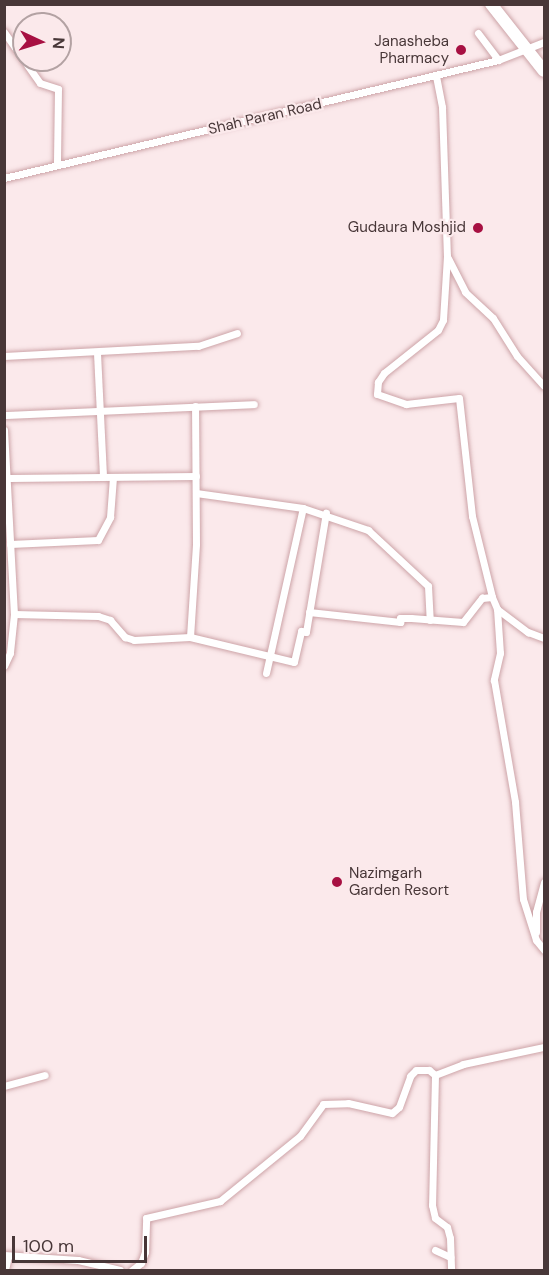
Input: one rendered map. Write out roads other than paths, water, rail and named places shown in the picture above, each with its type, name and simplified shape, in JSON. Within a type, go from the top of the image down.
[{"type":"highway","points":[[491,4],[525,51],[544,71]]},
{"type":"street","points":[[4,32],[40,83],[58,89],[57,164]]},
{"type":"street","points":[[478,33],[498,60]]},
{"type":"street","name":"Shah Paran Road","points":[[4,178],[436,76],[498,60],[544,42]]},
{"type":"street","points":[[436,76],[442,106],[447,256],[443,320],[438,330],[384,373],[377,394],[406,404],[459,398],[472,516],[497,609],[500,653],[494,680],[515,802],[523,898],[536,940],[544,950]]},
{"type":"street","points":[[447,256],[465,292],[493,318],[517,356],[544,386]]},
{"type":"street","points":[[4,356],[198,346],[237,333]]},
{"type":"street","points":[[97,353],[97,411],[103,477]]},
{"type":"street","points":[[4,415],[254,404]]},
{"type":"street","points":[[190,637],[196,493],[195,406]]},
{"type":"street","points":[[4,430],[9,478],[10,544],[7,577],[14,614],[10,653],[4,666]]},
{"type":"street","points":[[9,478],[196,476]]},
{"type":"street","points":[[10,544],[98,540],[110,517],[113,477]]},
{"type":"street","points":[[196,493],[303,508],[326,513],[368,530],[428,586],[430,620]]},
{"type":"street","points":[[266,673],[272,658],[303,508]]},
{"type":"street","points":[[14,614],[98,616],[110,620],[125,637],[134,640],[190,637],[272,658],[296,660],[309,612],[326,513]]},
{"type":"street","points":[[309,612],[399,622],[400,618],[464,622],[482,598],[492,597]]},
{"type":"street","points":[[497,609],[528,633],[544,638]]},
{"type":"street","points":[[536,940],[536,912],[544,882]]},
{"type":"street","points":[[132,1270],[141,1263],[145,1252],[146,1218],[220,1201],[300,1136],[323,1104],[341,1102],[392,1113],[399,1107],[410,1076],[423,1070],[435,1075],[463,1064],[544,1047]]},
{"type":"street","points":[[435,1075],[432,1205],[435,1218],[447,1227],[451,1270]]},
{"type":"street","points":[[4,1086],[45,1076]]},
{"type":"street","points":[[435,1251],[450,1257]]},
{"type":"street","points":[[5,1270],[6,1255],[78,1260],[120,1270]]},
{"type":"place","name":"Janasheba Pharmacy","points":[[461,50]]},
{"type":"place","name":"Gudaura Moshjid","points":[[478,228]]},
{"type":"place","name":"Nazimgarh Garden Resort","points":[[337,882]]}]
